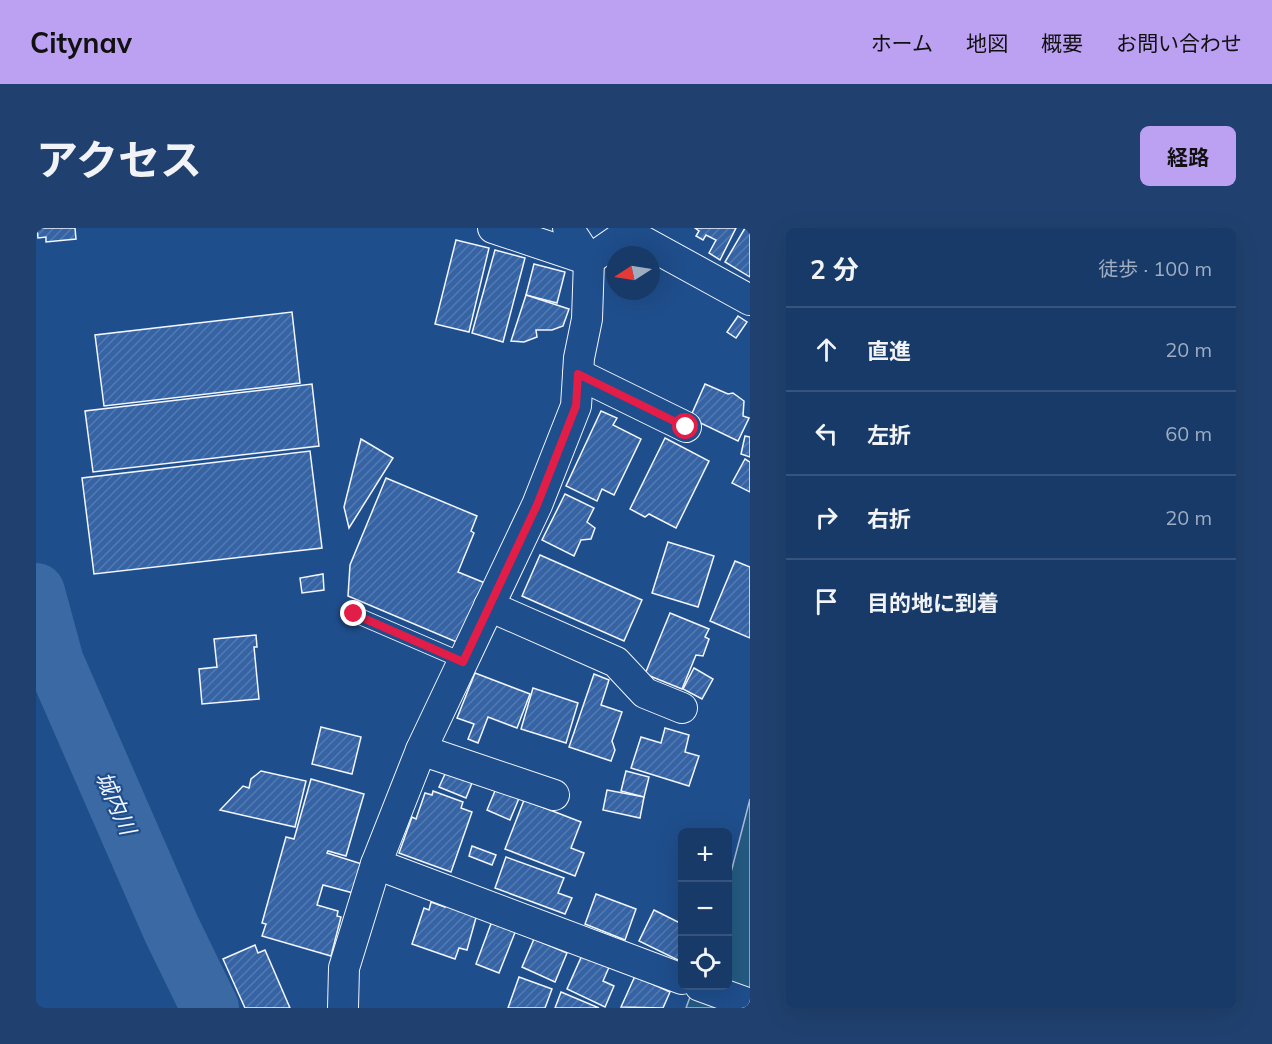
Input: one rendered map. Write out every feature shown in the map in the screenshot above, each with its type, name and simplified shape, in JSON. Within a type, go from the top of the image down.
[{"type":"street","points":[[493,228],[589,260]]},
{"type":"street","points":[[344,1008],[344,968],[376,864],[421,750],[537,505],[576,406],[579,358],[587,319],[589,260],[568,228]]},
{"type":"street","points":[[589,260],[629,230],[750,300]]},
{"type":"street","points":[[578,374],[686,427]]},
{"type":"street","points":[[489,606],[616,662],[645,693],[682,708]]},
{"type":"street","points":[[421,750],[554,795]]},
{"type":"street","points":[[376,864],[678,977]]},
{"type":"street","points":[[711,990],[750,1004]]},
{"type":"lane","points":[[354,614],[463,662]]},
{"type":"shaded area","points":[[750,799],[750,1008],[686,1008],[693,990],[732,990],[732,869]]},
{"type":"building","points":[[37,228],[75,228],[76,239],[46,242],[46,237],[38,238]]},
{"type":"building","points":[[695,228],[736,228],[720,260],[709,253],[716,240],[706,235],[703,240],[696,236],[699,231]]},
{"type":"building","points":[[745,228],[750,228],[750,277],[725,262]]},
{"type":"building","points":[[456,240],[489,248],[469,332],[435,324]]},
{"type":"building","points":[[495,250],[525,258],[503,342],[472,333]]},
{"type":"building","points":[[534,264],[565,272],[557,303],[526,295]]},
{"type":"building","points":[[526,295],[569,309],[563,326],[552,330],[536,330],[537,337],[524,342],[511,341]]},
{"type":"building","points":[[292,312],[300,383],[104,406],[95,335]]},
{"type":"building","points":[[738,316],[747,322],[736,338],[727,332]]},
{"type":"building","points":[[312,384],[319,446],[93,472],[85,411]]},
{"type":"building","points":[[705,384],[728,394],[733,393],[744,401],[743,416],[749,418],[738,441],[690,418]]},
{"type":"building","points":[[601,411],[617,418],[613,425],[641,439],[614,495],[602,489],[597,501],[566,486]]},
{"type":"building","points":[[745,436],[750,437],[750,457],[741,454]]},
{"type":"building","points":[[665,438],[709,461],[676,528],[649,514],[645,517],[630,509]]},
{"type":"building","points":[[361,439],[393,458],[349,528],[344,507]]},
{"type":"building","points":[[310,451],[322,548],[94,574],[82,478]]},
{"type":"building","points":[[745,459],[750,462],[750,492],[732,483]]},
{"type":"building","points":[[386,478],[477,516],[471,531],[474,533],[458,572],[485,583],[459,643],[348,596],[350,565]]},
{"type":"building","points":[[565,494],[594,508],[587,522],[595,528],[591,539],[581,540],[574,556],[542,540]]},
{"type":"building","points":[[668,542],[714,556],[698,607],[652,593]]},
{"type":"building","points":[[540,555],[642,600],[624,641],[522,596]]},
{"type":"building","points":[[735,561],[750,567],[750,638],[710,621]]},
{"type":"building","points":[[323,574],[324,590],[302,593],[300,578]]},
{"type":"building","points":[[670,613],[709,629],[705,637],[709,639],[703,656],[696,655],[682,689],[645,674]]},
{"type":"building","points":[[256,635],[257,647],[254,647],[259,699],[202,704],[199,669],[217,667],[214,639]]},
{"type":"building","points":[[694,668],[713,679],[702,699],[683,689]]},
{"type":"building","points":[[475,673],[530,694],[517,728],[488,717],[478,743],[468,739],[474,724],[457,718]]},
{"type":"building","points":[[594,674],[609,680],[601,705],[622,712],[612,741],[615,750],[611,761],[569,747]]},
{"type":"building","points":[[533,688],[578,703],[566,743],[521,729]]},
{"type":"building","points":[[321,727],[361,737],[352,774],[312,764]]},
{"type":"building","points":[[665,728],[689,735],[685,752],[699,756],[689,786],[631,768],[641,737],[661,743]]},
{"type":"building","points":[[261,771],[306,781],[295,827],[220,810],[243,786],[249,788],[251,779]]},
{"type":"building","points":[[626,771],[649,777],[644,797],[621,791]]},
{"type":"building","points":[[446,772],[472,783],[466,798],[439,787]]},
{"type":"building","points":[[311,779],[364,794],[346,856],[328,851],[327,853],[365,865],[357,894],[323,885],[317,905],[338,911],[337,916],[341,917],[331,956],[262,936],[266,924],[262,923],[286,837],[294,839]]},
{"type":"building","points":[[497,786],[520,796],[510,820],[487,810]]},
{"type":"building","points":[[607,790],[644,797],[640,818],[603,810]]},
{"type":"building","points":[[433,791],[463,802],[461,808],[472,812],[451,872],[399,853],[412,817],[416,819],[425,793],[432,795]]},
{"type":"building","points":[[524,800],[581,822],[571,848],[584,853],[575,876],[505,849]]},
{"type":"building","points":[[472,846],[496,855],[492,865],[469,856]]},
{"type":"building","points":[[506,857],[564,878],[558,893],[572,898],[565,914],[495,888]]},
{"type":"building","points":[[596,894],[636,909],[625,940],[585,924]]},
{"type":"building","points":[[431,902],[445,907],[447,904],[477,914],[467,950],[459,948],[455,959],[412,944],[424,908],[429,910]]},
{"type":"building","points":[[654,910],[678,922],[678,960],[639,941]]},
{"type":"building","points":[[492,921],[516,930],[499,973],[476,964]]},
{"type":"building","points":[[534,939],[567,953],[555,982],[522,967]]},
{"type":"building","points":[[255,945],[258,953],[265,950],[290,1008],[245,1008],[223,959]]},
{"type":"building","points":[[583,953],[610,965],[603,981],[614,986],[605,1007],[567,989]]},
{"type":"building","points":[[635,976],[670,992],[663,1008],[621,1007]]},
{"type":"building","points":[[519,977],[552,989],[545,1008],[508,1008]]},
{"type":"building","points":[[561,992],[599,1008],[555,1008]]},
{"type":"waterway","name":"城内川","points":[[36,592],[55,662],[171,928],[210,1008]]},
{"type":"route","points":[[354,614],[463,662],[537,505],[576,406],[578,374],[686,427]]}]
